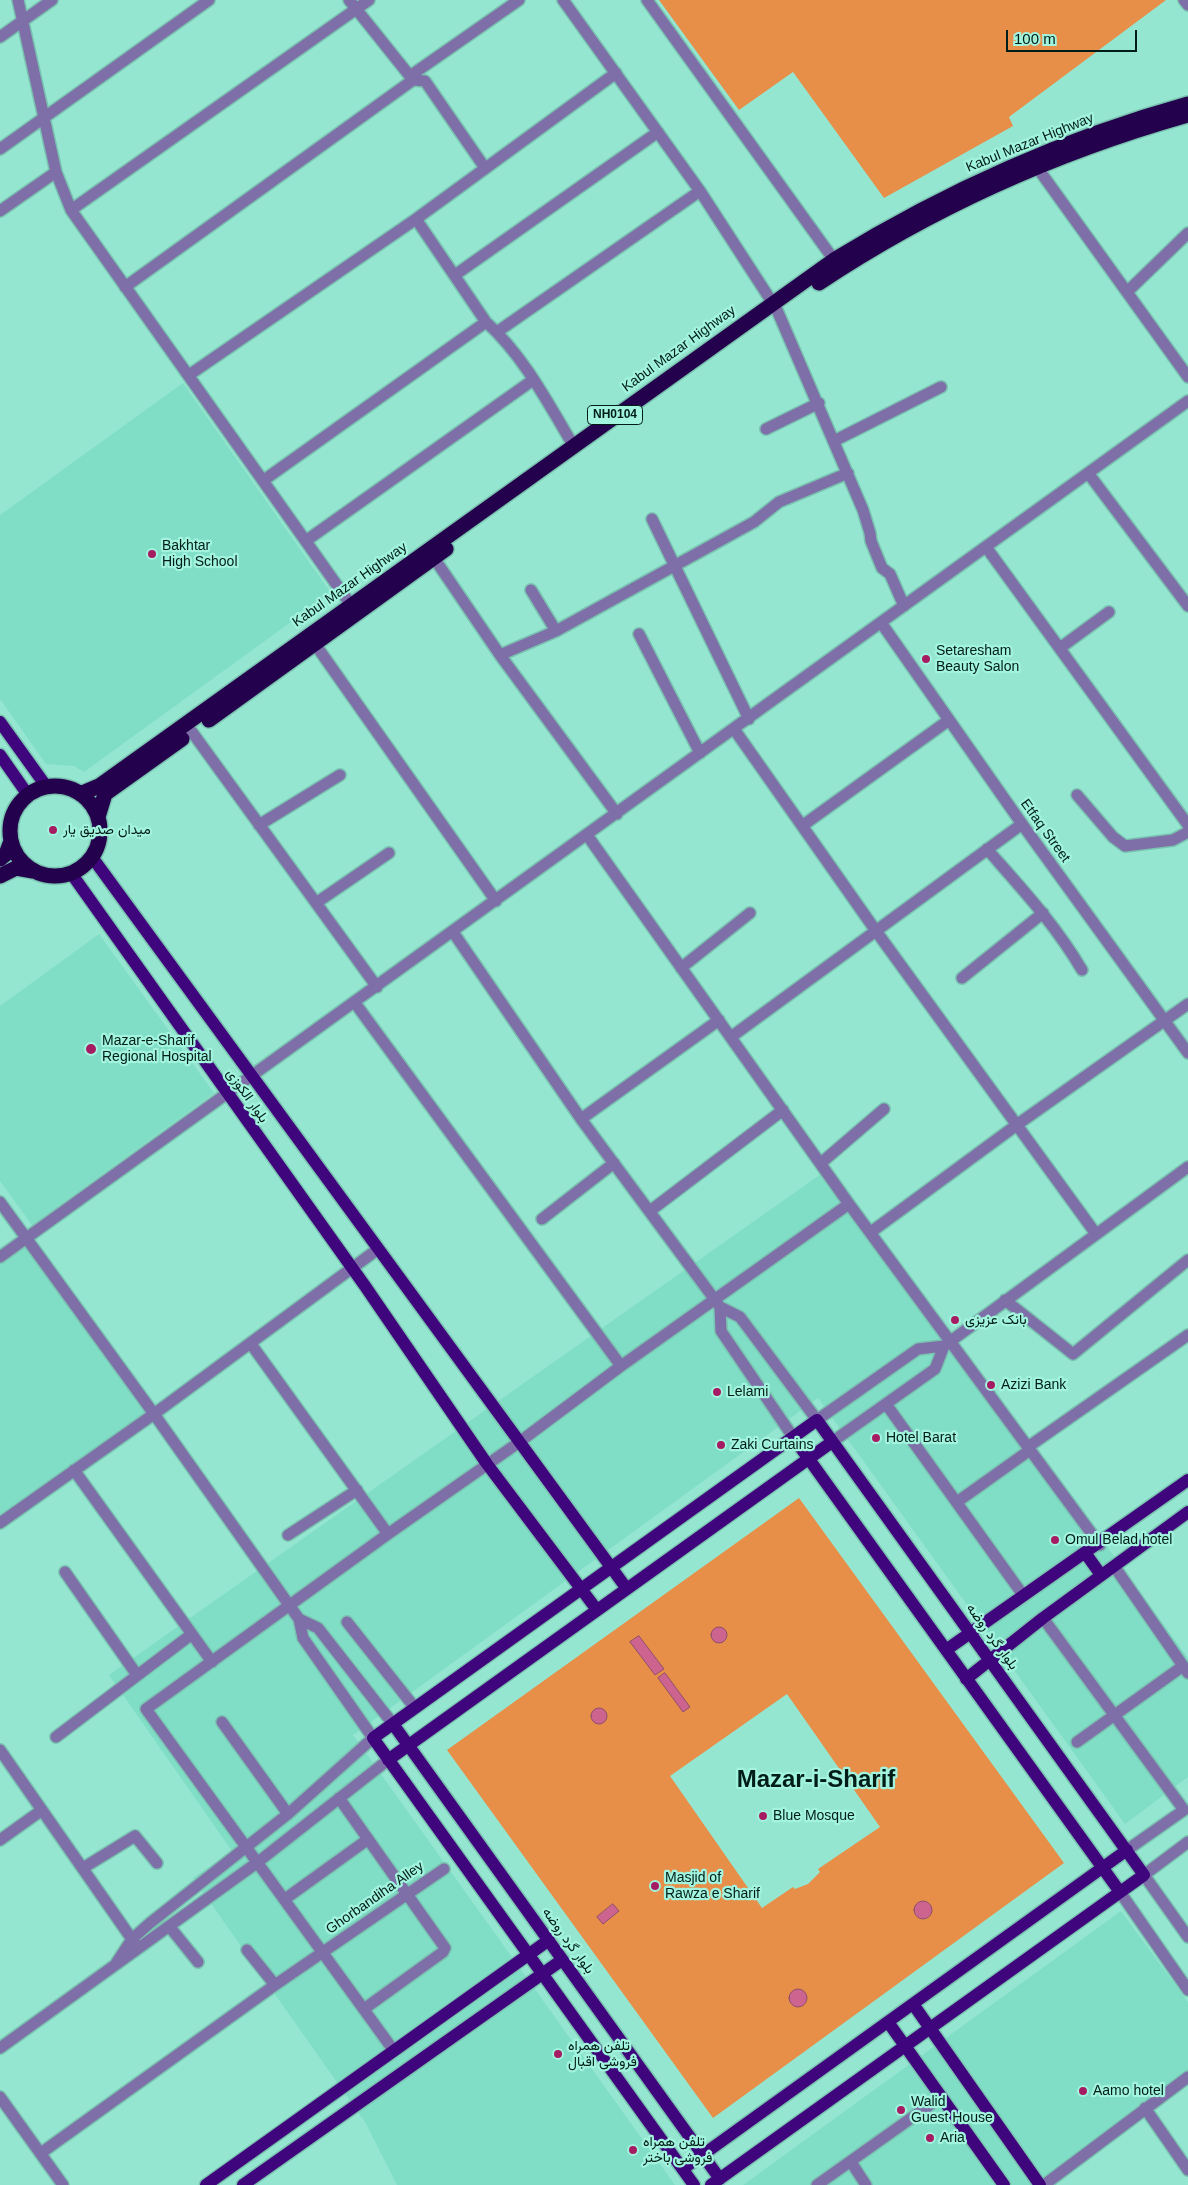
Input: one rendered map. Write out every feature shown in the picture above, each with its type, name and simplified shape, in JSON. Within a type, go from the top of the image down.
[{"type":"highway","name":"Kabul Mazar Highway","points":[[98,817],[105,794],[434,558],[775,306],[834,260],[884,229],[956,191],[1033,162],[1142,117],[1188,104]]},
{"type":"highway","name":"Kabul Mazar Highway","points":[[80,794],[99,786],[573,445],[775,306],[891,238],[1033,162],[1188,115]]},
{"type":"highway","points":[[92,857],[83,866],[71,873],[58,876],[45,875],[23,863],[15,853],[11,841],[10,828],[13,815],[19,804],[28,795],[46,786],[68,788],[80,794],[91,804],[98,817]]},
{"type":"highway","name":"NH0104","points":[[92,857],[99,841],[98,817]]},
{"type":"highway","points":[[0,859],[6,854],[11,841]]},
{"type":"highway","points":[[0,876],[16,868],[33,870]]},
{"type":"main road","points":[[0,722],[46,786]]},
{"type":"main road","points":[[0,755],[28,795]]},
{"type":"main road","name":"بلوار الکوزی","points":[[92,857],[250,1076],[390,1264],[518,1443],[627,1589]]},
{"type":"main road","name":"بلوار الکوزی","points":[[71,873],[365,1286],[487,1464],[597,1610]]},
{"type":"main road","points":[[694,2185],[373,1738],[817,1420]]},
{"type":"main road","name":"بلوار گرد روضه","points":[[393,1724],[703,2154],[719,2183],[905,2046],[1144,1875],[817,1420]]},
{"type":"main road","points":[[793,1437],[1120,1892]]},
{"type":"main road","points":[[388,1760],[832,1442]]},
{"type":"main road","points":[[946,1650],[1023,1594],[1100,1545],[1188,1480]]},
{"type":"main road","points":[[966,1679],[991,1662],[1043,1618],[1188,1512]]},
{"type":"main road","points":[[1086,1554],[1101,1575]]},
{"type":"main road","points":[[682,2169],[1126,1850]]},
{"type":"main road","points":[[206,2185],[548,1940]]},
{"type":"main road","points":[[243,2185],[562,1960]]},
{"type":"main road","points":[[913,2004],[1040,2185]]},
{"type":"main road","points":[[888,2022],[1004,2185]]},
{"type":"street","points":[[18,0],[56,172],[71,210],[307,540],[351,605]]},
{"type":"street","points":[[0,37],[52,0]]},
{"type":"street","points":[[0,150],[209,0]]},
{"type":"street","points":[[71,210],[353,5],[369,0]]},
{"type":"street","points":[[125,287],[519,0]]},
{"type":"street","points":[[563,0],[700,191],[775,306],[848,473],[863,510],[871,541],[882,568],[890,574],[904,606]]},
{"type":"street","points":[[647,0],[834,260]]},
{"type":"street","points":[[1184,0],[1188,5]]},
{"type":"street","points":[[353,5],[411,78],[425,81],[485,168]]},
{"type":"street","points":[[189,376],[416,219],[616,73]]},
{"type":"street","points":[[455,275],[658,132]]},
{"type":"street","points":[[1033,162],[1188,377]]},
{"type":"street","points":[[0,211],[56,172]]},
{"type":"street","points":[[497,332],[700,191]]},
{"type":"street","points":[[416,219],[486,322],[497,332],[533,380],[573,445]]},
{"type":"street","points":[[1127,292],[1188,234]]},
{"type":"street","points":[[264,480],[486,322]]},
{"type":"street","points":[[307,540],[533,380]]},
{"type":"street","points":[[834,441],[941,387]]},
{"type":"street","points":[[0,1258],[226,1092],[355,1003],[882,624],[904,606],[1188,401]]},
{"type":"street","points":[[766,429],[819,403]]},
{"type":"street","points":[[500,655],[556,631],[754,522],[779,502],[848,473]]},
{"type":"street","points":[[1088,473],[1188,606]]},
{"type":"street","points":[[652,519],[748,719]]},
{"type":"street","points":[[986,547],[1188,825]]},
{"type":"street","points":[[434,558],[500,655],[617,814]]},
{"type":"street","points":[[531,590],[556,631]]},
{"type":"street","points":[[1060,648],[1109,612]]},
{"type":"street","name":"Etfaq Street","points":[[882,624],[1022,824],[1188,1054]]},
{"type":"street","points":[[639,634],[700,754]]},
{"type":"street","points":[[315,644],[496,901]]},
{"type":"street","points":[[802,826],[949,720]]},
{"type":"street","points":[[734,729],[876,931],[1018,1124],[1096,1234]]},
{"type":"street","points":[[192,732],[377,987]]},
{"type":"street","points":[[259,825],[340,775]]},
{"type":"street","points":[[1077,795],[1113,837],[1125,846],[1173,840],[1188,832]]},
{"type":"street","points":[[730,1037],[1022,824]]},
{"type":"street","points":[[587,835],[849,1204],[871,1232],[947,1343],[1100,1545]]},
{"type":"street","points":[[988,850],[1023,887],[1062,937],[1082,970]]},
{"type":"street","points":[[316,903],[389,853]]},
{"type":"street","points":[[681,968],[750,913]]},
{"type":"street","points":[[962,978],[1043,913]]},
{"type":"street","points":[[452,932],[581,1119],[717,1304],[740,1317],[817,1420],[918,1349],[947,1343],[1188,1167]]},
{"type":"street","points":[[355,1003],[621,1366]]},
{"type":"street","points":[[871,1232],[1018,1124],[1188,1004]]},
{"type":"street","points":[[581,1119],[719,1020]]},
{"type":"street","points":[[821,1164],[884,1109]]},
{"type":"street","points":[[650,1211],[783,1110]]},
{"type":"street","points":[[542,1219],[614,1163]]},
{"type":"street","points":[[0,1202],[290,1605],[299,1619],[303,1638],[373,1738],[248,1848],[182,1897],[115,1965],[0,2048]]},
{"type":"street","points":[[394,2051],[146,1710],[388,1534],[518,1443],[621,1366],[717,1304],[849,1204]]},
{"type":"street","points":[[0,1523],[154,1414],[378,1249]]},
{"type":"street","points":[[1006,1300],[1073,1354],[1188,1260]]},
{"type":"street","points":[[717,1304],[721,1331],[793,1437]]},
{"type":"street","points":[[956,1502],[1188,1335]]},
{"type":"street","points":[[832,1442],[936,1369],[947,1343]]},
{"type":"street","points":[[250,1344],[388,1534]]},
{"type":"street","points":[[886,1404],[1023,1594]]},
{"type":"street","points":[[74,1470],[212,1662]]},
{"type":"street","points":[[288,1534],[357,1490]]},
{"type":"street","points":[[1077,1742],[1115,1715],[1186,1670],[1114,1566]]},
{"type":"street","points":[[65,1572],[137,1675]]},
{"type":"street","points":[[1043,1618],[1184,1810],[1126,1850]]},
{"type":"street","points":[[299,1619],[318,1628],[393,1724]]},
{"type":"street","points":[[347,1622],[415,1708]]},
{"type":"street","points":[[56,1737],[192,1634]]},
{"type":"street","points":[[222,1722],[288,1814]]},
{"type":"street","points":[[0,1750],[136,1944]]},
{"type":"street","points":[[136,1944],[169,1926],[258,1862],[388,1760]]},
{"type":"street","points":[[338,1798],[444,1950],[364,2009]]},
{"type":"street","points":[[0,1840],[42,1810]]},
{"type":"street","points":[[83,1868],[135,1836],[157,1863]]},
{"type":"street","points":[[285,1899],[367,1840]]},
{"type":"street","points":[[1188,1842],[1144,1875],[1188,1937]]},
{"type":"street","name":"Ghorbandiha Alley","points":[[40,2153],[323,1952],[444,1869]]},
{"type":"street","points":[[1120,1892],[1188,1990]]},
{"type":"street","points":[[169,1926],[198,1962]]},
{"type":"street","points":[[247,1950],[276,1986]]},
{"type":"street","points":[[1044,2185],[1188,2077]]},
{"type":"street","points":[[0,2097],[63,2185]]},
{"type":"street","points":[[818,2185],[942,2097]]},
{"type":"street","points":[[1145,2108],[1188,2170]]},
{"type":"street","points":[[851,2162],[866,2185]]},
{"type":"shaded area","points":[[659,0],[1166,0],[1009,117],[1013,126],[884,198],[793,72],[739,110]]},
{"type":"shaded area","name":"Bakhtar High School","points":[[183,383],[331,593],[84,772],[74,766],[46,764],[0,699],[0,515]]},
{"type":"shaded area","name":"Mazar-e-Sharif Regional Hospital","points":[[99,934],[214,1093],[32,1225],[0,1181],[0,1006]]},
{"type":"shaded area","points":[[831,1167],[1188,1658],[1188,1777],[1125,1824],[818,1398],[353,1735],[675,2185],[397,2185],[365,2122],[193,1878],[232,1851],[109,1675]]},
{"type":"shaded area","points":[[26,1238],[154,1414],[0,1523],[0,1257]]},
{"type":"shaded area","points":[[799,1498],[1064,1863],[713,2118],[447,1750]],"holes":[[[787,1694],[880,1827],[818,1869],[820,1872],[808,1884],[795,1889],[793,1887],[762,1908],[670,1776]]]},
{"type":"shaded area","points":[[719,1627],[727,1635],[719,1643],[711,1635]]},
{"type":"shaded area","points":[[639,1636],[664,1669],[655,1675],[630,1642]]},
{"type":"shaded area","points":[[665,1673],[690,1707],[683,1712],[658,1678]]},
{"type":"shaded area","points":[[599,1708],[607,1716],[599,1724],[591,1716]]},
{"type":"shaded area","points":[[919,1901],[927,1901],[932,1906],[930,1917],[919,1919],[914,1914],[914,1906]]},
{"type":"shaded area","points":[[613,1904],[619,1911],[603,1924],[597,1917]]},
{"type":"shaded area","points":[[1121,1911],[1188,2002],[1188,2072],[1033,2185],[743,2185]]},
{"type":"shaded area","points":[[798,1989],[804,1992],[807,1998],[804,2004],[798,2007],[792,2004],[789,1998],[792,1992]]},
{"type":"place","name":"Bakhtar High School","points":[[152,554]]},
{"type":"place","name":"Setaresham Beauty Salon","points":[[926,659]]},
{"type":"place","name":"میدان صدیق یار","points":[[53,830]]},
{"type":"place","name":"Mazar-e-Sharif Regional Hospital","points":[[91,1049]]},
{"type":"place","name":"بانک عزیزی","points":[[955,1320]]},
{"type":"place","name":"Azizi Bank","points":[[991,1385]]},
{"type":"place","name":"Lelami","points":[[717,1392]]},
{"type":"place","name":"Hotel Barat","points":[[876,1438]]},
{"type":"place","name":"Zaki Curtains","points":[[721,1445]]},
{"type":"place","name":"Omul Belad hotel","points":[[1055,1540]]},
{"type":"place","name":"Blue Mosque","points":[[763,1816]]},
{"type":"place","name":"Masjid of Rawza e Sharif","points":[[655,1886]]},
{"type":"place","name":"تلفن همراه فروشی اقبال","points":[[558,2054]]},
{"type":"place","name":"Aamo hotel","points":[[1083,2091]]},
{"type":"place","name":"Walid Guest House","points":[[901,2110]]},
{"type":"place","name":"Aria","points":[[930,2138]]},
{"type":"place","name":"تلفن همراه فروشی باختر","points":[[633,2150]]},
{"type":"district","name":"Mazar-i-Sharif","points":[[816,1780]]}]
